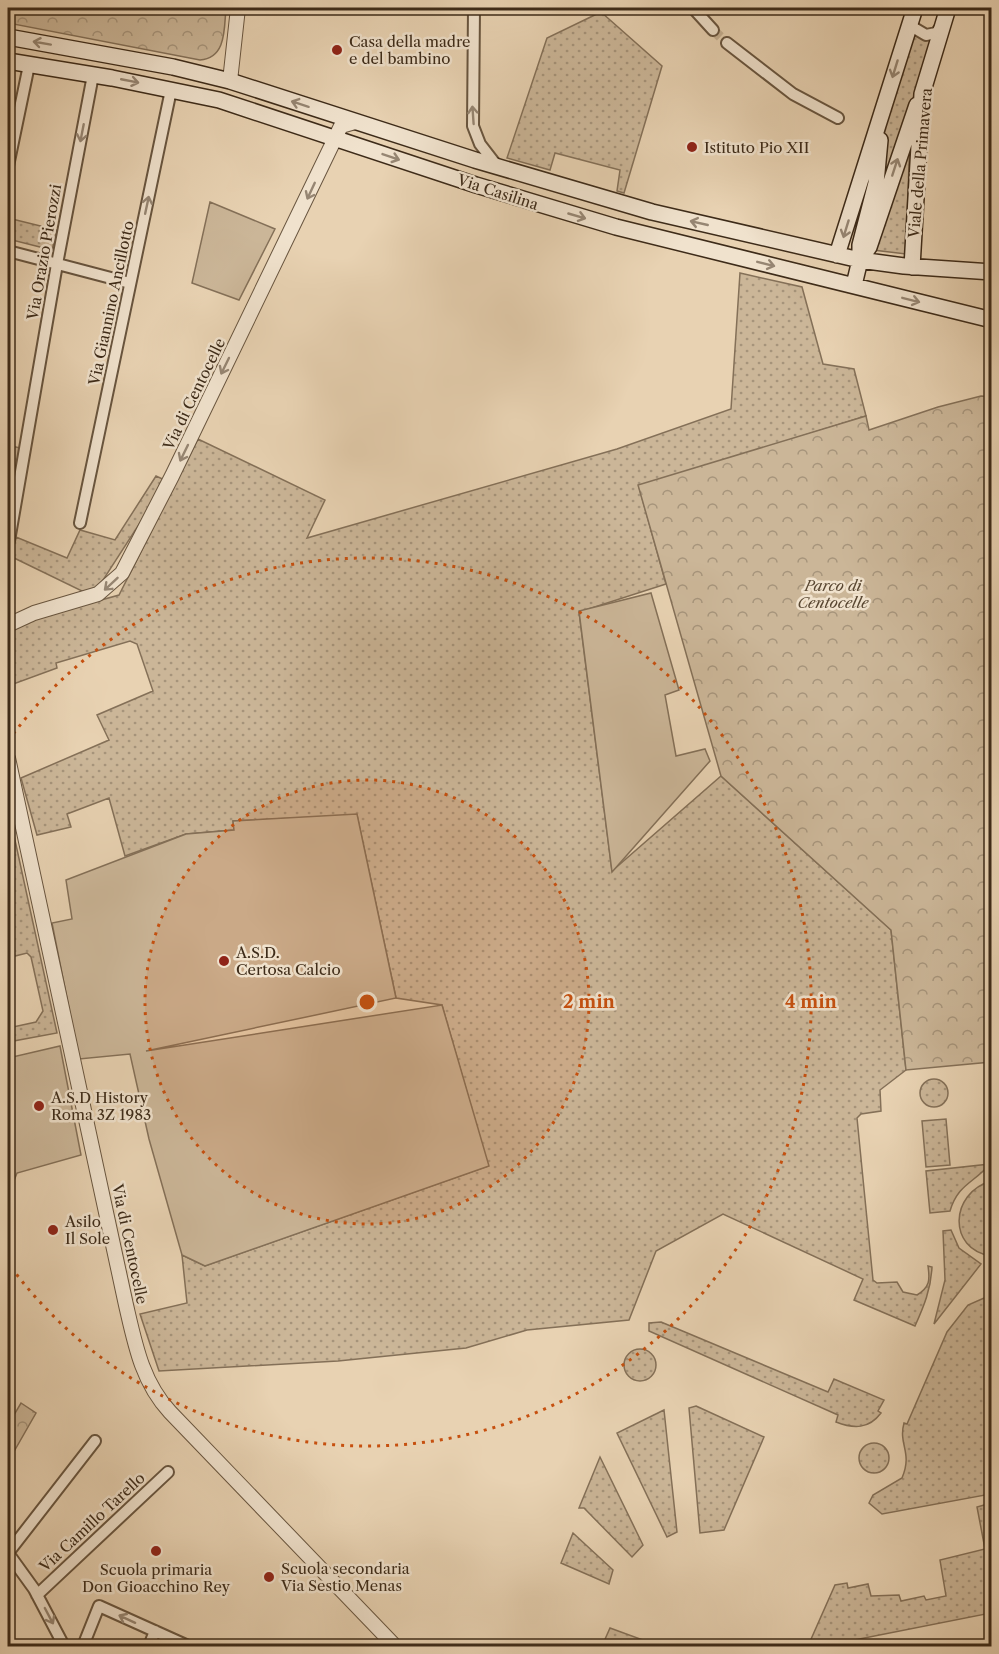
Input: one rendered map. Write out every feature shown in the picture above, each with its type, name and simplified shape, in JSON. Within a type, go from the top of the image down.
[{"type":"main road","points":[[837,255],[915,8]]},
{"type":"main road","name":"Viale della Primavera","points":[[912,267],[922,94],[948,8]]},
{"type":"main road","name":"Via Casilina","points":[[8,37],[230,81],[622,204],[860,260],[912,267],[992,272]]},
{"type":"main road","name":"Via Casilina","points":[[8,61],[171,90],[231,104],[512,196],[616,227],[992,320]]},
{"type":"main road","points":[[860,260],[869,247],[922,94]]},
{"type":"main road","points":[[854,285],[860,260],[860,245],[876,183],[882,114]]},
{"type":"street","points":[[230,81],[238,8]]},
{"type":"street","points":[[474,8],[473,126],[480,144],[497,166]]},
{"type":"street","points":[[693,8],[713,30]]},
{"type":"street","points":[[909,25],[926,35],[936,33],[943,25]]},
{"type":"street","points":[[727,43],[793,94],[838,118]]},
{"type":"street","points":[[73,73],[77,69],[80,56],[77,50]]},
{"type":"street","points":[[93,75],[97,59],[102,54]]},
{"type":"street","points":[[8,166],[29,65]]},
{"type":"street","name":"Via Orazio Pierozzi","points":[[9,541],[57,264],[93,75]]},
{"type":"street","name":"Via Giannino Ancillotto","points":[[80,523],[171,90]]},
{"type":"street","name":"Via di Centocelle","points":[[8,625],[34,613],[98,594],[122,573],[143,536],[342,124],[355,122]]},
{"type":"street","points":[[8,251],[130,283]]},
{"type":"street","name":"Via di Centocelle","points":[[8,758],[126,1305],[147,1380],[170,1412],[395,1647]]},
{"type":"street","points":[[8,820],[22,818]]},
{"type":"street","points":[[64,1647],[37,1595],[8,1553],[95,1441]]},
{"type":"street","name":"Via Camillo Tarello","points":[[37,1595],[168,1472]]},
{"type":"street","points":[[83,1647],[99,1606],[188,1647]]},
{"type":"street","points":[[149,1647],[155,1631]]},
{"type":"green space","points":[[8,8],[226,8],[220,48],[209,58],[200,60],[8,23]]},
{"type":"green space","points":[[601,12],[662,66],[624,193],[617,191],[620,170],[555,153],[550,170],[507,158],[547,38]]},
{"type":"green space","points":[[913,35],[931,40],[905,125],[877,201],[886,119]]},
{"type":"green space","points":[[910,133],[906,254],[873,250]]},
{"type":"green space","points":[[210,202],[275,229],[239,300],[192,283]]},
{"type":"green space","points":[[8,218],[57,230],[52,250],[8,239]]},
{"type":"green space","points":[[740,273],[802,287],[823,364],[854,369],[866,416],[639,487],[666,584],[579,612],[612,871],[721,776],[891,930],[906,1070],[880,1090],[881,1111],[861,1114],[857,1118],[873,1280],[877,1283],[897,1282],[903,1292],[917,1295],[927,1286],[928,1266],[932,1267],[927,1297],[915,1326],[854,1300],[863,1279],[723,1214],[656,1251],[629,1320],[527,1330],[466,1348],[338,1361],[159,1371],[140,1314],[187,1303],[182,1255],[205,1266],[488,1166],[442,1005],[396,998],[357,815],[233,821],[234,830],[186,834],[125,856],[109,798],[67,814],[71,827],[37,835],[21,778],[109,740],[97,715],[153,691],[137,644],[130,641],[56,663],[57,668],[8,686],[8,631],[18,623],[119,595],[198,439],[325,500],[307,538],[617,449],[731,409]]},
{"type":"green space","name":"Parco di Centocelle","points":[[981,396],[992,397],[991,1062],[906,1070],[891,930],[721,776],[638,485],[866,416],[869,430],[938,407]]},
{"type":"green space","points":[[8,445],[20,448],[8,530]]},
{"type":"green space","points":[[156,476],[167,481],[96,591],[88,594],[10,556],[16,537],[67,558],[80,530],[115,540]]},
{"type":"green space","points":[[651,593],[679,690],[665,695],[676,756],[705,749],[710,761],[612,872],[579,611]]},
{"type":"green space","points":[[357,814],[396,998],[146,1051],[442,1005],[489,1166],[205,1266],[182,1255],[149,1139],[130,1054],[79,1059],[52,923],[72,919],[66,880],[186,834],[234,830],[233,821]]},
{"type":"green space","points":[[13,831],[57,1033],[8,1042],[8,1028],[36,1022],[43,1011],[31,957],[27,953],[15,956],[12,946],[8,946],[8,832]]},
{"type":"green space","name":"A.S.D History Roma 3Z 1983","points":[[60,1046],[81,1155],[17,1173],[8,1196],[8,1058]]},
{"type":"green space","points":[[934,1079],[944,1083],[948,1093],[944,1103],[934,1107],[924,1103],[920,1093],[924,1083]]},
{"type":"green space","points":[[946,1119],[950,1165],[926,1167],[922,1121]]},
{"type":"green space","points":[[990,1164],[962,1189],[950,1211],[930,1213],[926,1171]]},
{"type":"green space","points":[[992,1181],[991,1256],[977,1251],[967,1243],[961,1232],[959,1220],[961,1208],[968,1197],[977,1187]]},
{"type":"green space","points":[[951,1230],[959,1248],[981,1264],[934,1324],[945,1280],[943,1231]]},
{"type":"green space","points":[[991,1295],[991,1494],[882,1514],[869,1503],[873,1495],[902,1478],[906,1462],[904,1423],[907,1424],[947,1332],[968,1305]]},
{"type":"green space","points":[[661,1322],[828,1392],[834,1379],[884,1400],[878,1411],[881,1413],[871,1422],[861,1426],[849,1426],[836,1422],[838,1415],[649,1331],[649,1323]]},
{"type":"green space","points":[[640,1349],[652,1353],[656,1365],[652,1377],[640,1381],[628,1377],[624,1365],[628,1353]]},
{"type":"green space","points":[[21,1403],[36,1413],[8,1462],[8,1411],[14,1415]]},
{"type":"green space","points":[[696,1406],[764,1437],[724,1530],[700,1533],[689,1408]]},
{"type":"green space","points":[[664,1410],[677,1532],[667,1537],[617,1433]]},
{"type":"green space","points":[[874,1443],[885,1447],[889,1458],[885,1469],[874,1473],[863,1469],[859,1458],[863,1447]]},
{"type":"green space","points":[[600,1457],[643,1545],[632,1557],[584,1508],[579,1508]]},
{"type":"green space","points":[[991,1503],[991,1613],[824,1646],[808,1646],[835,1585],[847,1583],[848,1588],[868,1584],[871,1596],[899,1595],[901,1601],[924,1596],[926,1600],[946,1596],[940,1560],[985,1549],[977,1507]]},
{"type":"green space","points":[[573,1533],[613,1570],[609,1584],[561,1563]]},
{"type":"green space","points":[[610,1628],[643,1640],[644,1646],[602,1646]]},
{"type":"tunnel","points":[[713,30],[727,43]]},
{"type":"place","name":"Casa della madre e del bambino","points":[[337,50]]},
{"type":"place","name":"Istituto Pio XII","points":[[692,147]]},
{"type":"place","name":"A.S.D. Certosa Calcio","points":[[224,961]]},
{"type":"place","name":"A.S.D History Roma 3Z 1983","points":[[39,1106]]},
{"type":"place","name":"Asilo Il Sole","points":[[53,1230]]},
{"type":"place","name":"Scuola primaria Don Gioacchino Rey","points":[[156,1551]]},
{"type":"place","name":"Scuola secondaria Via Sestio Menas","points":[[269,1577]]}]
